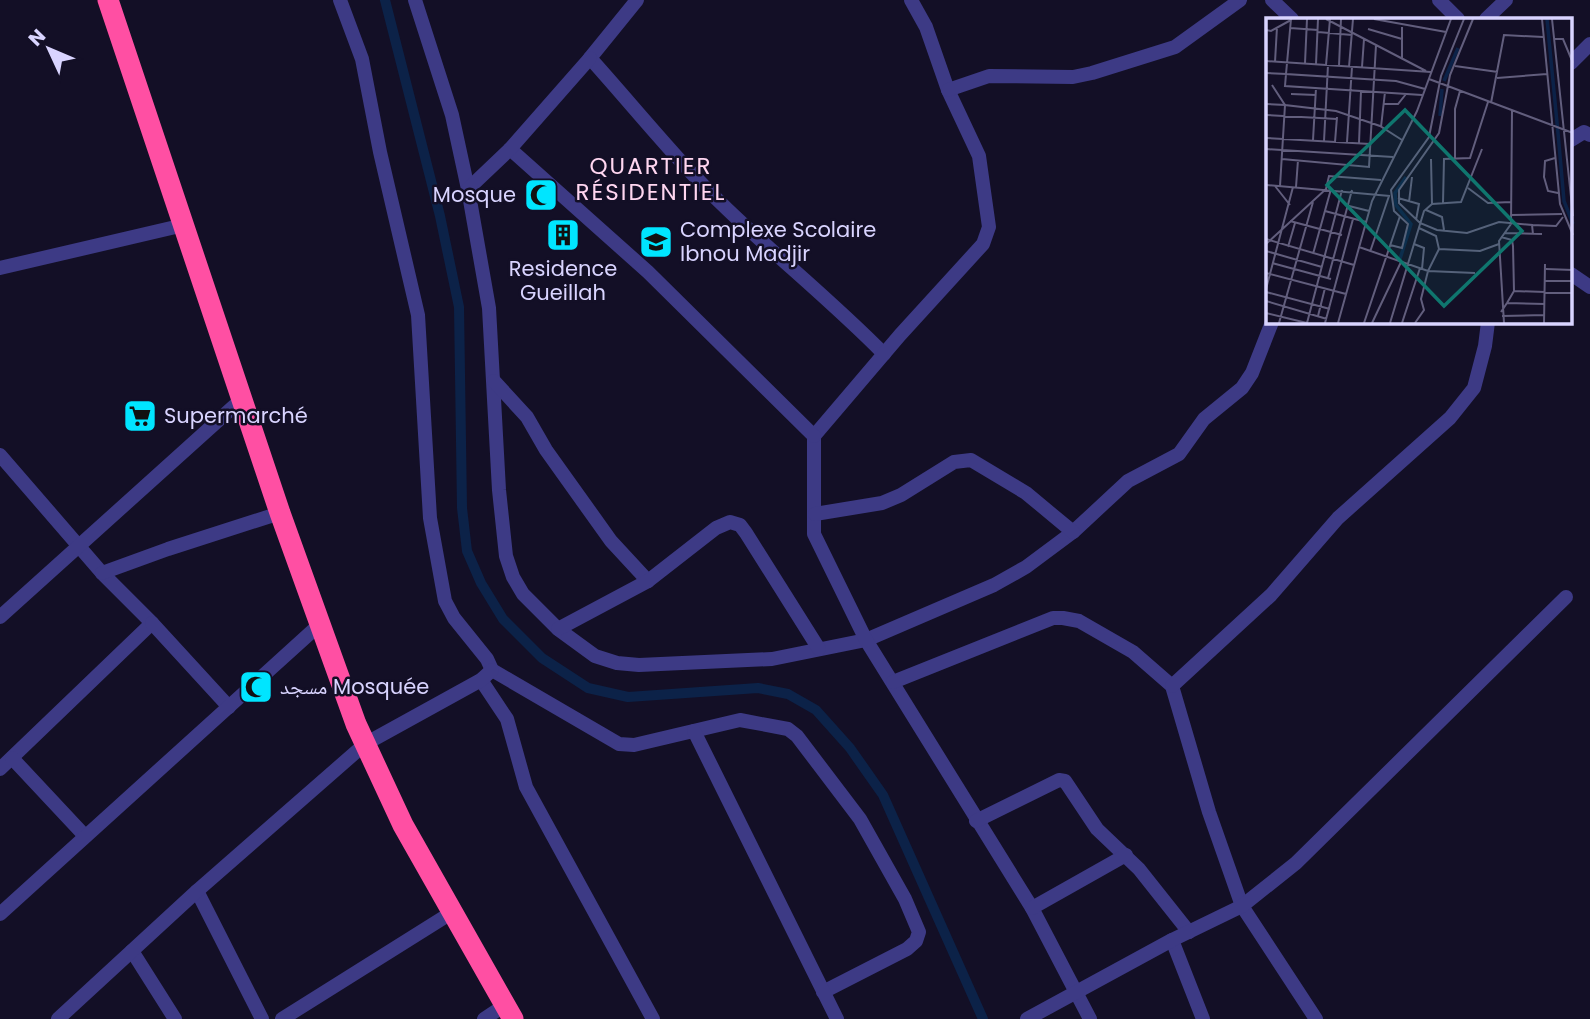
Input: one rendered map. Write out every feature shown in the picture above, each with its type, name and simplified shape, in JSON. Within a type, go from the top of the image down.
[{"type":"highway","points":[[108,0],[319,625],[365,744],[403,825],[509,1012]]},
{"type":"street","points":[[340,0],[362,59],[380,152],[418,315],[430,518],[445,601],[454,618],[487,659],[486,675],[507,719],[526,788],[653,1019]]},
{"type":"street","points":[[415,0],[452,115],[489,308],[499,490],[506,556],[513,577],[523,594],[558,629],[595,656],[617,663],[639,665],[772,659],[866,640],[994,585],[1026,568],[1073,532],[1118,488],[1179,454],[1204,419],[1242,388],[1252,373],[1271,324]]},
{"type":"street","points":[[468,189],[510,149],[637,0]]},
{"type":"street","points":[[911,0],[926,27],[948,90],[979,156],[989,227],[983,244],[814,436],[814,534],[866,640],[1032,908],[1090,1019]]},
{"type":"street","points":[[948,90],[989,76],[1073,77],[1092,73],[1175,47],[1240,0]]},
{"type":"street","points":[[1272,0],[1291,18]]},
{"type":"street","points":[[1439,0],[1457,18]]},
{"type":"street","points":[[1487,18],[1506,0]]},
{"type":"street","points":[[1572,62],[1590,44]]},
{"type":"street","points":[[590,58],[676,156],[727,209],[856,325],[884,354]]},
{"type":"street","points":[[1572,139],[1584,132],[1590,135]]},
{"type":"street","points":[[510,149],[648,272],[814,436]]},
{"type":"street","points":[[0,268],[184,225]]},
{"type":"street","points":[[1572,275],[1590,287]]},
{"type":"street","points":[[1172,686],[1271,595],[1338,518],[1450,418],[1474,388],[1489,324]]},
{"type":"street","points":[[494,382],[527,417],[546,450],[611,541],[648,581]]},
{"type":"street","points":[[0,617],[242,399]]},
{"type":"street","points":[[815,514],[883,503],[954,462],[971,460],[1026,493],[1073,532]]},
{"type":"street","points":[[2,461],[102,573],[229,707]]},
{"type":"street","points":[[102,573],[168,548],[281,513]]},
{"type":"street","points":[[558,629],[648,581],[716,527],[730,523],[740,525],[819,649]]},
{"type":"street","points":[[1027,1019],[1172,940],[1242,906],[1296,863],[1566,597]]},
{"type":"street","points":[[893,682],[1038,623],[1063,618],[1079,621],[1133,652],[1172,686],[1209,812],[1242,906],[1316,1019]]},
{"type":"street","points":[[0,769],[152,623]]},
{"type":"street","points":[[0,914],[319,625]]},
{"type":"street","points":[[486,675],[626,746],[740,720],[788,729],[797,736],[860,819],[905,899],[919,932],[916,941],[907,948],[823,992]]},
{"type":"street","points":[[58,1019],[197,891],[365,744],[486,675]]},
{"type":"street","points":[[694,731],[837,1019]]},
{"type":"street","points":[[12,758],[85,836]]},
{"type":"street","points":[[976,821],[1059,780],[1065,781],[1097,829],[1126,855],[1189,932]]},
{"type":"street","points":[[1032,908],[1126,855]]},
{"type":"street","points":[[197,891],[262,1019]]},
{"type":"street","points":[[282,1019],[451,913]]},
{"type":"street","points":[[1172,940],[1203,1019]]},
{"type":"street","points":[[132,951],[175,1019]]},
{"type":"street","points":[[484,1019],[509,1012]]},
{"type":"waterway","points":[[385,0],[440,216],[459,307],[462,508],[467,551],[481,583],[503,619],[542,658],[588,688],[628,697],[758,688],[788,694],[816,710],[850,748],[883,795],[983,1019]]},
{"type":"place","name":"Mosque","points":[[541,195]]},
{"type":"place","name":"Residence Gueillah","points":[[563,235]]},
{"type":"place","name":"Complexe Scolaire Ibnou Madjir","points":[[656,242]]},
{"type":"place","name":"Supermarché","points":[[140,416]]},
{"type":"place","name":"مسجد Mosquée","points":[[256,687]]},
{"type":"district","name":"QUARTIER RÉSIDENTIEL","points":[[651,179]]}]
